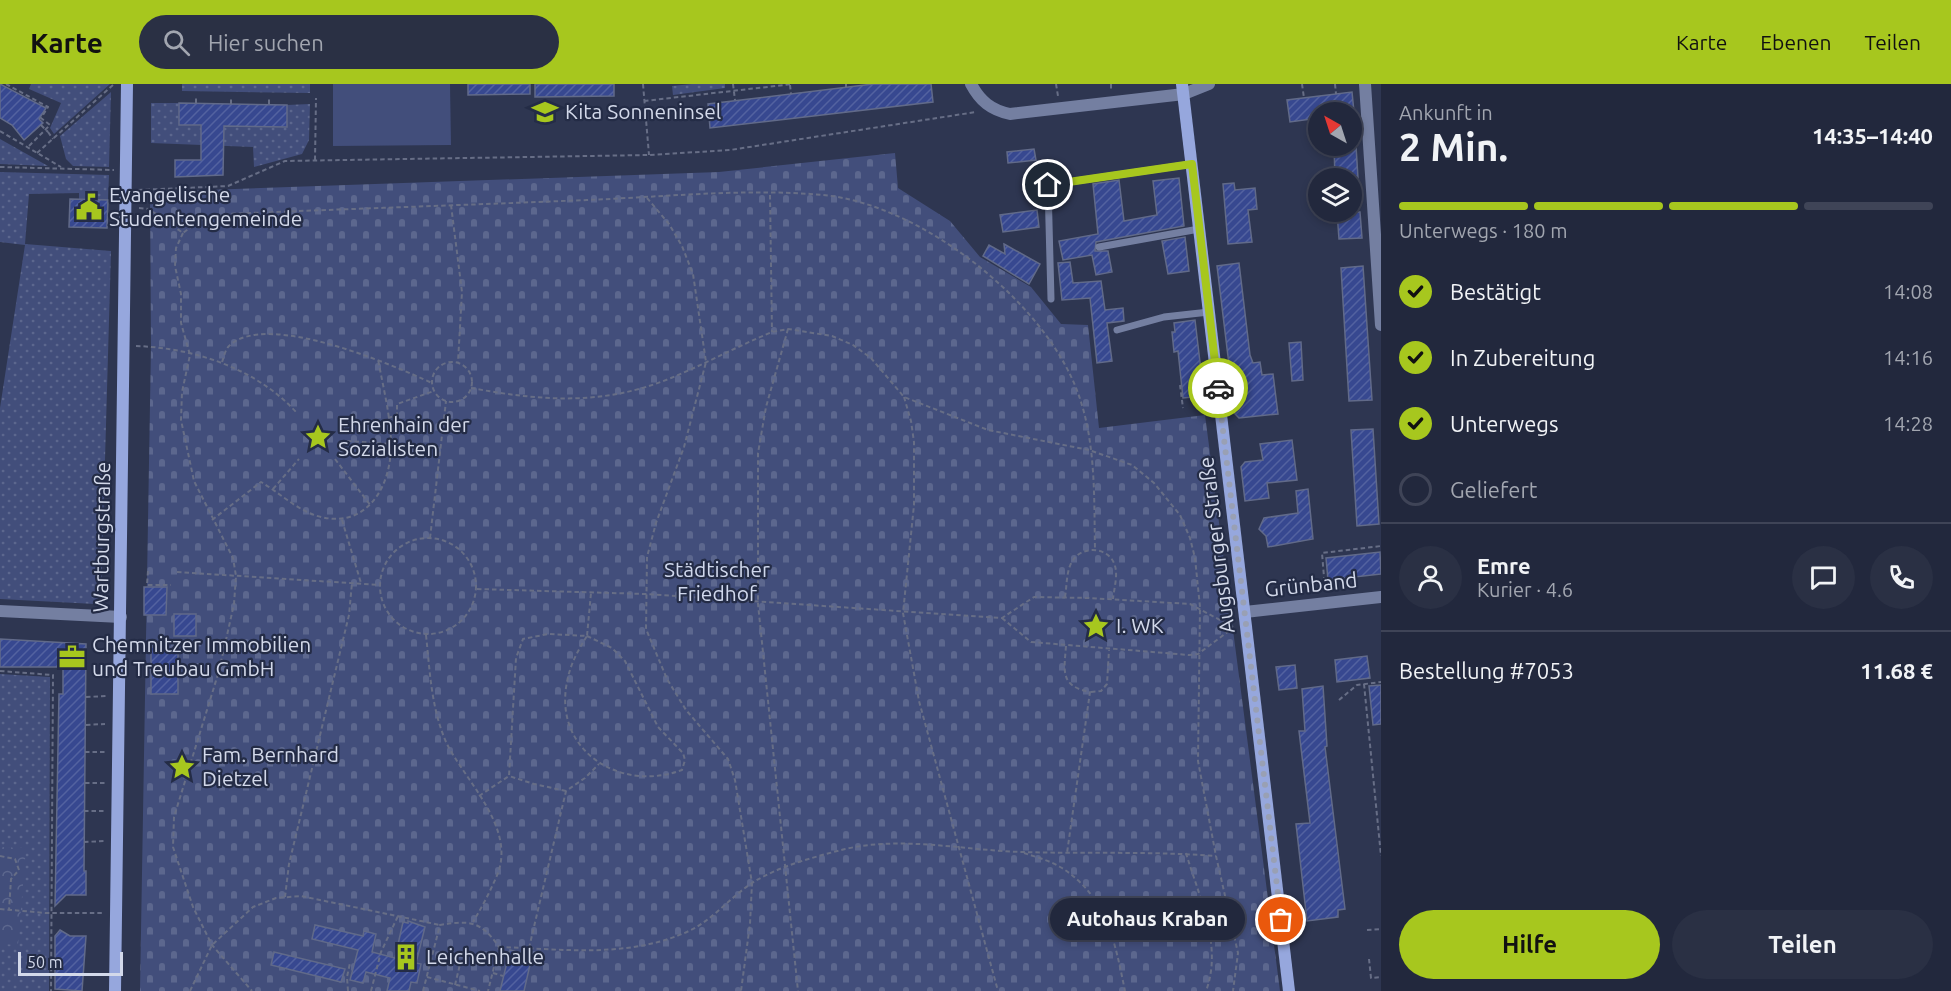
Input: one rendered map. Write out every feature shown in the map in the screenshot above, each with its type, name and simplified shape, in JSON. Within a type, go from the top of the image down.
[{"type":"main road","name":"Wartburgstraße","points":[[115,991],[121,695],[127,84]]},
{"type":"main road","name":"Augsburger Straße","points":[[1183,89],[1289,991]]},
{"type":"street","points":[[971,84],[985,104],[1010,114],[1209,84]]},
{"type":"street","points":[[1365,84],[1381,325]]},
{"type":"street","name":"Grünband","points":[[1245,612],[1326,601],[1381,597]]},
{"type":"street","points":[[0,611],[121,617]]},
{"type":"lane","points":[[1051,299],[1048,185],[1192,164]]},
{"type":"lane","points":[[1099,247],[1199,229]]},
{"type":"lane","points":[[1117,330],[1164,317],[1209,312]]},
{"type":"path","points":[[6,84],[48,107],[41,117],[50,125],[28,147]]},
{"type":"path","points":[[37,153],[114,84]]},
{"type":"path","points":[[643,84],[649,155]]},
{"type":"path","points":[[733,84],[735,100]]},
{"type":"path","points":[[644,101],[791,84],[791,94]]},
{"type":"path","points":[[1302,84],[1304,98]]},
{"type":"path","points":[[1335,84],[1336,94]]},
{"type":"path","points":[[196,96],[196,103]]},
{"type":"path","points":[[231,97],[231,104]]},
{"type":"path","points":[[269,97],[269,104]]},
{"type":"path","points":[[315,160],[316,98]]},
{"type":"path","points":[[126,190],[228,186],[285,161],[649,155],[730,150],[979,111],[985,104]]},
{"type":"path","points":[[41,125],[53,139]]},
{"type":"path","points":[[0,131],[64,169]]},
{"type":"path","points":[[0,167],[126,170]]},
{"type":"path","points":[[770,195],[772,332]]},
{"type":"path","points":[[252,991],[212,945],[193,907],[180,870],[172,831],[183,783],[200,740],[219,671],[234,604],[236,576],[233,558],[194,481],[181,420],[182,392],[190,355],[182,323],[181,294],[175,266],[176,248],[183,233],[199,221],[225,214],[770,195],[824,195],[878,208],[914,224],[972,261],[1028,312],[1059,357],[1082,403],[1089,450],[1095,550]]},
{"type":"path","points":[[647,198],[669,224],[682,246],[693,274],[706,362],[684,447],[656,523],[647,557],[646,629],[667,679],[686,710],[728,759],[735,780],[752,883],[750,924],[741,991]]},
{"type":"path","points":[[451,205],[462,292],[458,362]]},
{"type":"path","points":[[150,209],[183,233]]},
{"type":"path","points":[[788,329],[766,407],[758,453],[758,604],[798,991]]},
{"type":"path","points":[[471,388],[513,396],[570,400],[598,398],[660,382],[772,332],[788,329],[832,336],[854,345],[887,375],[904,397],[914,442],[914,506],[903,613],[919,701],[998,991]]},
{"type":"path","points":[[222,362],[226,350],[235,342],[253,336],[279,335],[342,347],[378,359],[432,383]]},
{"type":"path","points":[[150,346],[222,362],[261,380],[280,393],[297,413]]},
{"type":"path","points":[[213,520],[261,482],[319,517],[342,520],[357,515],[371,506],[386,482],[391,444],[378,359]]},
{"type":"path","points":[[458,362],[440,366],[435,371],[432,383],[434,391],[446,401],[459,401],[471,388]]},
{"type":"path","points":[[458,362],[468,370],[471,388]]},
{"type":"path","points":[[1180,385],[1183,408]]},
{"type":"path","points":[[388,418],[397,415],[397,404],[434,391]]},
{"type":"path","points":[[904,397],[987,430],[1089,450],[1132,465],[1158,488],[1180,515],[1190,538],[1195,558],[1200,607],[1198,761],[1238,953],[1233,991]]},
{"type":"path","points":[[430,538],[446,401]]},
{"type":"path","points":[[347,441],[391,444]]},
{"type":"path","points":[[273,489],[299,459]]},
{"type":"path","points":[[335,459],[371,506]]},
{"type":"path","points":[[342,520],[361,583]]},
{"type":"path","points":[[430,538],[445,541],[459,548],[472,567],[477,589],[474,604],[460,622],[441,633],[426,635],[405,628],[388,614],[382,600],[380,585],[383,570],[390,557],[401,546],[415,540],[430,538]]},
{"type":"path","points":[[1326,601],[1322,553],[1381,546]]},
{"type":"path","points":[[1065,597],[1071,562],[1082,552],[1095,550],[1108,555],[1116,567],[1113,599]]},
{"type":"path","points":[[147,571],[147,585],[171,585]]},
{"type":"path","points":[[177,572],[380,585]]},
{"type":"path","points":[[285,897],[289,864],[349,615],[352,582]]},
{"type":"path","points":[[477,589],[646,594],[758,604],[1002,618],[1034,597],[1113,599],[1190,604],[1200,607],[1233,627],[1198,654],[1109,650],[1031,642],[1002,618]]},
{"type":"path","points":[[509,776],[513,688],[518,647],[523,639],[536,634],[587,636],[612,648],[625,661],[658,727],[683,753],[685,760],[682,770],[659,777],[634,777],[611,771],[599,763],[572,730],[565,702],[567,682],[572,664],[587,636],[591,593]]},
{"type":"path","points":[[426,635],[429,680],[435,711],[446,741],[498,831],[501,852],[498,872],[473,922]]},
{"type":"path","points":[[1066,646],[1063,674],[1071,685],[1090,692],[1101,691],[1107,684],[1109,650]]},
{"type":"path","points":[[0,671],[53,675],[51,991]]},
{"type":"path","points":[[1339,700],[1357,685],[1381,682]]},
{"type":"path","points":[[1365,684],[1381,856]]},
{"type":"path","points":[[1067,853],[1090,692]]},
{"type":"path","points":[[86,697],[121,695]]},
{"type":"path","points":[[86,725],[120,724]]},
{"type":"path","points":[[85,752],[120,753]]},
{"type":"path","points":[[529,948],[566,791],[585,778],[599,763]]},
{"type":"path","points":[[479,796],[509,776]]},
{"type":"path","points":[[509,776],[566,791]]},
{"type":"path","points":[[85,783],[119,783]]},
{"type":"path","points":[[84,811],[119,810]]},
{"type":"path","points":[[84,842],[119,840]]},
{"type":"path","points":[[499,947],[618,951],[654,944],[693,929],[752,883],[784,868],[846,849],[878,844],[907,843],[959,849],[1021,852],[1186,853],[1216,856]]},
{"type":"path","points":[[1021,852],[1061,867],[1095,897],[1108,920],[1125,991]]},
{"type":"path","points":[[1186,853],[1212,941],[1210,980],[1206,991]]},
{"type":"path","points":[[0,856],[15,859],[19,870],[11,879],[9,910]]},
{"type":"path","points":[[190,991],[212,945],[253,907],[285,897],[301,896],[440,925],[473,922],[489,932],[499,947],[488,991]]},
{"type":"path","points":[[0,909],[87,913]]},
{"type":"path","points":[[371,991],[381,952],[398,916]]},
{"type":"path","points":[[423,991],[440,925]]},
{"type":"path","points":[[1367,930],[1381,929]]},
{"type":"path","points":[[1369,959],[1371,978],[1381,977]]},
{"type":"path","points":[[455,985],[461,960]]},
{"type":"path","points":[[348,991],[347,977],[350,963]]},
{"type":"path","points":[[493,973],[503,976]]},
{"type":"path","points":[[427,977],[480,991]]},
{"type":"green space","points":[[31,84],[110,84],[54,134],[50,128],[61,103],[29,89]]},
{"type":"green space","points":[[182,84],[310,84],[310,93],[182,91]]},
{"type":"green space","points":[[333,84],[450,84],[451,145],[333,146]]},
{"type":"green space","points":[[725,84],[725,88],[673,95],[672,86]]},
{"type":"green space","points":[[111,92],[109,167],[73,166],[66,159],[60,136]]},
{"type":"green space","points":[[151,103],[179,103],[179,125],[286,127],[287,105],[310,104],[309,140],[302,154],[254,167],[253,147],[151,143]]},
{"type":"green space","points":[[0,139],[48,166],[0,164]]},
{"type":"green space","name":"Städtischer Friedhof","points":[[895,153],[898,188],[950,221],[980,257],[1031,287],[1061,324],[1088,325],[1099,428],[1205,415],[1280,991],[140,991],[151,346],[150,192],[719,172]]},
{"type":"green space","points":[[0,172],[109,175],[108,200],[79,200],[79,193],[29,194],[25,244],[111,251],[101,599],[95,604],[0,599],[0,408],[25,245],[0,242]]},
{"type":"green space","points":[[0,674],[50,677],[49,991],[0,991]]},
{"type":"green space","points":[[0,847],[26,848],[18,945],[0,944]]},
{"type":"building","points":[[0,84],[46,108],[39,119],[43,123],[24,140],[12,125],[0,118]]},
{"type":"building","points":[[468,84],[530,84],[530,94],[468,95]]},
{"type":"building","points":[[535,84],[614,84],[614,96],[535,97]]},
{"type":"building","points":[[873,84],[931,84],[933,102],[710,128],[708,104]]},
{"type":"building","points":[[1352,92],[1353,102],[1308,102],[1308,119],[1290,122],[1287,100]]},
{"type":"building","points":[[179,103],[287,105],[287,127],[224,126],[223,175],[175,177],[175,160],[201,160],[201,125],[179,125]]},
{"type":"building","points":[[1034,149],[1036,160],[1008,163],[1007,152]]},
{"type":"building","points":[[1334,156],[1357,156],[1357,168],[1335,168]]},
{"type":"building","points":[[1179,178],[1184,226],[1096,242],[1095,251],[1108,251],[1112,272],[1096,275],[1092,255],[1063,260],[1059,241],[1098,234],[1093,184],[1119,180],[1124,221],[1157,215],[1153,181]]},
{"type":"building","points":[[1234,183],[1235,190],[1255,188],[1257,209],[1248,210],[1252,242],[1228,244],[1223,184]]},
{"type":"building","name":"Evangelische Studentengemeinde","points":[[70,199],[108,200],[107,228],[69,227]]},
{"type":"building","points":[[1037,210],[1039,227],[1003,232],[1000,215]]},
{"type":"building","points":[[1338,222],[1361,222],[1362,238],[1339,239]]},
{"type":"building","points":[[1185,237],[1189,271],[1168,274],[1162,241]]},
{"type":"building","points":[[1004,244],[1040,264],[1029,284],[983,256],[989,245],[1005,254]]},
{"type":"building","points":[[1070,262],[1073,283],[1101,281],[1105,310],[1123,308],[1124,321],[1107,323],[1112,361],[1097,363],[1090,298],[1062,300],[1058,263]]},
{"type":"building","points":[[1239,263],[1250,355],[1253,363],[1260,362],[1262,375],[1273,374],[1278,414],[1239,418],[1235,414],[1217,266]]},
{"type":"building","points":[[1363,266],[1372,400],[1349,401],[1341,268]]},
{"type":"building","points":[[1195,320],[1204,396],[1183,398],[1178,351],[1174,352],[1172,332],[1175,332],[1174,323]]},
{"type":"building","points":[[1301,342],[1303,380],[1292,381],[1289,343]]},
{"type":"building","points":[[1373,429],[1379,524],[1357,526],[1351,430]]},
{"type":"building","points":[[1292,440],[1297,480],[1267,483],[1269,498],[1245,501],[1241,467],[1245,462],[1263,460],[1260,444]]},
{"type":"building","points":[[1308,489],[1313,539],[1268,547],[1266,536],[1259,529],[1264,518],[1298,513],[1296,491]]},
{"type":"building","points":[[1380,552],[1381,574],[1328,580],[1326,558]]},
{"type":"building","points":[[144,587],[167,587],[166,615],[144,615]]},
{"type":"building","points":[[174,614],[196,614],[196,636],[174,636]]},
{"type":"building","points":[[0,639],[86,644],[84,871],[86,871],[86,895],[66,895],[55,906],[59,694],[63,694],[63,667],[0,667]]},
{"type":"building","points":[[151,647],[178,647],[178,694],[151,694]]},
{"type":"building","points":[[1367,656],[1370,678],[1337,682],[1335,660]]},
{"type":"building","points":[[1295,665],[1297,688],[1279,690],[1276,667]]},
{"type":"building","points":[[1381,685],[1381,724],[1373,725],[1369,686]]},
{"type":"building","points":[[1323,686],[1327,746],[1325,747],[1345,909],[1338,910],[1338,917],[1307,921],[1296,824],[1310,823],[1299,731],[1305,731],[1302,689]]},
{"type":"building","points":[[408,921],[425,927],[416,963],[421,964],[417,983],[411,982],[409,991],[387,991],[390,978],[366,972],[363,983],[350,980],[358,950],[312,939],[315,925],[363,936],[364,931],[376,934],[372,952],[395,958],[403,922],[408,923]]},
{"type":"building","points":[[60,930],[70,936],[86,936],[82,991],[55,989],[55,936]]},
{"type":"building","points":[[510,950],[532,956],[524,991],[500,991]]},
{"type":"building","points":[[274,952],[345,969],[341,982],[271,965]]},
{"type":"way so far","points":[[1218,388],[1281,920]]},
{"type":"place","name":"Kita Sonneninsel","points":[[545,112]]},
{"type":"place","name":"Evangelische Studentengemeinde","points":[[89,207]]},
{"type":"place","name":"Ehrenhain der Sozialisten","points":[[318,437]]},
{"type":"place","name":"I. WK","points":[[1096,626]]},
{"type":"place","name":"Chemnitzer Immobilien und Treubau GmbH","points":[[72,657]]},
{"type":"place","name":"Fam. Bernhard Dietzel","points":[[182,767]]},
{"type":"place","name":"Autohaus Kraban","points":[[1281,920]]},
{"type":"place","name":"Leichenhalle","points":[[406,957]]},
{"type":"route","points":[[1048,185],[1192,164],[1218,388]]}]
